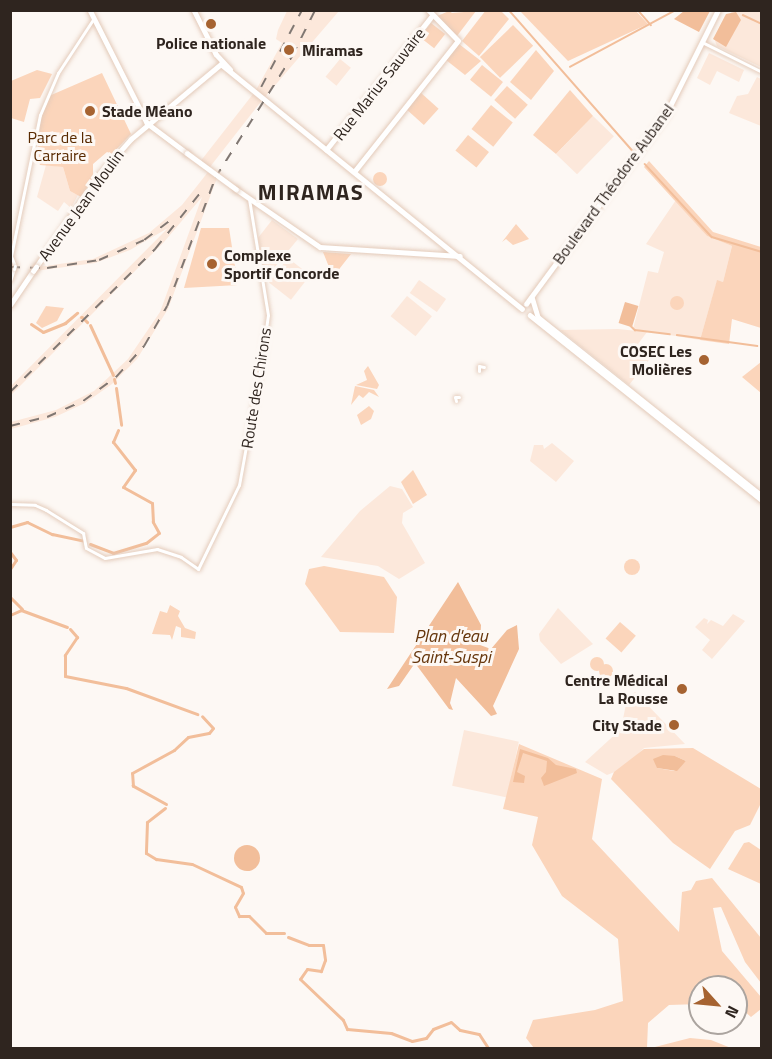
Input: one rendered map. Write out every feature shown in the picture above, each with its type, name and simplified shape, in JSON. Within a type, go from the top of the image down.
[{"type":"main road","points":[[90,10],[147,123],[304,240],[322,248],[460,256]]},
{"type":"main road","points":[[194,10],[218,60],[234,75],[517,302],[532,310],[762,498]]},
{"type":"main road","points":[[354,172],[458,41],[431,17],[428,10]]},
{"type":"main road","name":"Boulevard Théodore Aubanel","points":[[688,70],[720,10]]},
{"type":"main road","name":"Boulevard Théodore Aubanel","points":[[524,306],[666,114],[720,10]]},
{"type":"main road","name":"Rue Marius Sauvaire","points":[[326,150],[431,17]]},
{"type":"main road","name":"Avenue Jean Moulin","points":[[12,300],[99,175],[147,123],[209,72],[218,60]]},
{"type":"main road","points":[[318,254],[322,248]]},
{"type":"main road","points":[[532,310],[533,294]]},
{"type":"main road","points":[[524,306],[532,310]]},
{"type":"street","points":[[10,281],[14,268],[11,256],[40,115],[58,73],[94,18]]},
{"type":"street","points":[[704,43],[762,72]]},
{"type":"street","name":"Route des Chirons","points":[[10,504],[35,505],[50,512],[82,534],[86,548],[105,558],[157,549],[181,557],[198,569],[239,485],[268,315],[249,199]]},
{"type":"street","points":[[480,372],[478,366],[484,367]]},
{"type":"shaded area","points":[[287,11],[339,11],[265,97],[256,90],[282,43],[276,39]]},
{"type":"shaded area","points":[[732,11],[761,11],[761,67],[717,46],[714,38]]},
{"type":"shaded area","points":[[709,53],[744,70],[739,82],[717,71],[710,85],[697,78]]},
{"type":"shaded area","points":[[340,59],[351,68],[336,86],[326,77]]},
{"type":"shaded area","points":[[757,77],[761,79],[761,126],[729,113],[737,96],[748,94]]},
{"type":"shaded area","points":[[253,94],[262,101],[209,168],[201,161]]},
{"type":"shaded area","points":[[593,116],[614,136],[577,174],[556,154]]},
{"type":"shaded area","points":[[46,165],[63,167],[70,191],[78,195],[71,208],[64,202],[58,211],[37,197]]},
{"type":"shaded area","points":[[208,172],[217,178],[168,309],[137,359],[112,384],[85,403],[55,417],[11,429],[11,422],[56,410],[94,391],[128,359],[160,312],[202,197],[164,242],[11,395],[11,386],[168,228],[130,250],[95,263],[35,271],[39,267],[93,259],[149,233],[182,205]]},
{"type":"shaded area","points":[[676,200],[707,236],[732,246],[723,282],[717,281],[700,340],[633,329],[648,271],[658,273],[664,252],[646,244]]},
{"type":"shaded area","points":[[272,220],[298,239],[265,279],[258,238]]},
{"type":"shaded area","points":[[288,258],[310,275],[291,300],[269,282]]},
{"type":"shaded area","points":[[419,280],[446,299],[437,312],[410,293]]},
{"type":"shaded area","points":[[407,296],[432,316],[416,336],[391,316]]},
{"type":"shaded area","points":[[618,329],[647,332],[638,344],[652,356],[629,385],[560,330]]},
{"type":"shaded area","points":[[552,443],[574,461],[556,482],[530,461],[534,445],[543,445],[544,449]]},
{"type":"shaded area","points":[[390,486],[402,489],[413,507],[403,513],[402,523],[425,563],[399,579],[378,566],[321,557],[360,511]]},
{"type":"shaded area","points":[[558,608],[593,644],[561,664],[540,641],[539,634]]},
{"type":"shaded area","points":[[733,614],[745,621],[712,659],[702,650],[710,640],[695,627],[704,618],[708,620],[707,624],[711,620],[723,626]]},
{"type":"shaded area","points":[[635,692],[685,744],[644,748],[625,768],[607,775],[585,762],[621,729],[627,699]]},
{"type":"shaded area","points":[[464,730],[519,742],[507,797],[452,786]]},
{"type":"green space","points":[[486,10],[501,11],[509,19],[479,56],[462,41]]},
{"type":"green space","points":[[449,11],[452,13],[476,11],[457,36],[435,17]]},
{"type":"green space","points":[[520,11],[636,11],[648,24],[568,61]]},
{"type":"green space","points":[[431,23],[445,34],[434,48],[420,37]]},
{"type":"green space","points":[[513,25],[533,46],[500,78],[480,57]]},
{"type":"green space","points":[[459,44],[481,61],[465,75],[446,60]]},
{"type":"green space","points":[[536,50],[554,71],[531,100],[510,82]]},
{"type":"green space","points":[[482,65],[503,82],[491,97],[470,80]]},
{"type":"green space","name":"Parc de la Carraire","points":[[37,70],[52,74],[40,98],[30,99],[24,122],[11,118],[11,81]]},
{"type":"green space","points":[[102,73],[131,134],[112,154],[107,152],[93,164],[93,178],[81,197],[70,191],[63,167],[40,165],[37,158],[41,117],[49,96]]},
{"type":"green space","points":[[507,86],[528,105],[515,119],[494,100]]},
{"type":"green space","points":[[570,90],[593,116],[556,154],[533,135]]},
{"type":"green space","points":[[420,92],[439,109],[424,125],[405,108]]},
{"type":"green space","points":[[491,105],[513,123],[493,147],[471,129]]},
{"type":"green space","points":[[468,135],[489,152],[476,168],[455,151]]},
{"type":"green space","points":[[649,161],[713,232],[761,247],[761,328],[732,319],[729,344],[700,340],[717,280],[723,282],[732,246],[707,236],[644,167]]},
{"type":"green space","points":[[380,172],[385,174],[387,179],[385,184],[380,186],[375,184],[373,179],[375,174]]},
{"type":"green space","points":[[516,224],[529,239],[513,245],[506,239],[502,242]]},
{"type":"green space","name":"Complexe Sportif Concorde","points":[[201,228],[229,228],[238,285],[184,288]]},
{"type":"green space","points":[[323,252],[350,254],[351,254],[333,277]]},
{"type":"green space","points":[[674,296],[680,296],[684,303],[680,310],[674,310],[670,306],[670,300]]},
{"type":"green space","points":[[46,306],[64,308],[57,321],[42,328],[36,323]]},
{"type":"green space","points":[[761,362],[761,393],[742,377]]},
{"type":"green space","points":[[368,366],[379,385],[377,389],[356,385],[367,380],[364,371]]},
{"type":"green space","points":[[355,386],[374,390],[379,397],[369,392],[363,398],[359,395],[351,405]]},
{"type":"green space","points":[[369,406],[374,411],[371,419],[361,425],[357,415]]},
{"type":"green space","points":[[413,470],[427,495],[413,504],[401,482]]},
{"type":"green space","points":[[632,559],[640,567],[632,575],[624,567]]},
{"type":"green space","points":[[324,566],[384,577],[397,597],[394,633],[340,632],[305,584],[309,569]]},
{"type":"green space","points":[[170,605],[180,611],[178,616],[185,628],[196,632],[195,639],[181,637],[181,628],[176,626],[172,640],[170,635],[152,634],[160,611],[167,613]]},
{"type":"green space","points":[[620,622],[636,636],[621,652],[606,639]]},
{"type":"green space","points":[[597,657],[602,659],[604,664],[602,669],[597,671],[592,669],[590,664],[592,659]]},
{"type":"green space","points":[[606,664],[611,666],[613,671],[611,676],[606,678],[601,676],[599,671],[601,666]]},
{"type":"green space","points":[[519,744],[602,779],[592,839],[679,932],[682,892],[691,890],[696,881],[712,878],[761,938],[761,983],[745,962],[721,907],[713,908],[722,951],[742,975],[688,975],[688,1004],[669,1005],[648,1023],[647,1048],[534,1048],[526,1038],[533,1020],[595,1010],[623,1001],[618,939],[562,896],[532,845],[538,817],[503,809]]},
{"type":"green space","points":[[693,748],[761,789],[761,803],[750,825],[735,831],[710,869],[673,843],[611,779],[614,772],[644,749]],"holes":[[[665,756],[675,756],[686,761],[674,771],[657,768]]]},
{"type":"green space","points":[[749,842],[761,850],[761,884],[728,869],[744,843]]},
{"type":"green space","points":[[748,982],[761,997],[761,1009],[751,1017],[748,1014]]},
{"type":"green space","points":[[690,1038],[711,1040],[731,1048],[651,1048]]},
{"type":"water","points":[[684,11],[710,11],[699,32],[674,19]]},
{"type":"water","points":[[736,12],[741,20],[726,47],[713,39],[726,14]]},
{"type":"water","points":[[625,302],[638,306],[632,327],[619,323]]},
{"type":"water","name":"Plan d'eau Saint-Suspi","points":[[458,582],[481,625],[480,645],[491,649],[507,630],[517,625],[519,649],[493,706],[497,714],[491,716],[456,678],[450,703],[453,710],[449,709],[415,663],[399,686],[387,689]]},
{"type":"water","points":[[520,749],[548,758],[556,765],[576,769],[577,773],[544,786],[541,778],[546,772],[547,761],[523,753],[517,772],[525,776],[524,783],[513,782]]},
{"type":"water","points":[[663,755],[675,756],[686,761],[677,771],[657,768],[653,759]]},
{"type":"water","points":[[247,845],[257,848],[260,858],[257,868],[247,871],[237,868],[234,858],[237,848]]},
{"type":"waterway","points":[[509,10],[633,151]]},
{"type":"waterway","points":[[638,10],[651,25]]},
{"type":"waterway","points":[[570,67],[676,10]]},
{"type":"waterway","points":[[743,15],[762,24]]},
{"type":"waterway","points":[[645,164],[712,237],[762,252]]},
{"type":"waterway","points":[[31,324],[43,332],[65,323],[77,313]]},
{"type":"waterway","points":[[90,325],[113,375]]},
{"type":"waterway","points":[[631,326],[635,330],[670,334]]},
{"type":"waterway","points":[[677,335],[757,346]]},
{"type":"waterway","points":[[114,379],[115,383]]},
{"type":"waterway","points":[[116,388],[121,425]]},
{"type":"waterway","points":[[90,544],[113,553],[146,543],[159,533],[153,522],[152,503],[123,487],[135,470],[113,442],[118,430]]},
{"type":"waterway","points":[[10,527],[27,522],[52,534],[84,541]]},
{"type":"waterway","points":[[10,552],[16,560],[10,569]]},
{"type":"waterway","points":[[10,597],[22,609]]},
{"type":"waterway","points":[[10,615],[21,610],[67,627]]},
{"type":"waterway","points":[[70,629],[77,637],[65,655],[65,676],[126,688],[197,714]]},
{"type":"waterway","points":[[166,804],[133,786],[132,773],[174,750],[188,737],[209,733],[213,728],[202,716]]},
{"type":"waterway","points":[[165,808],[147,822],[146,853],[156,859],[192,864],[241,887],[243,893],[235,907],[239,916],[249,916],[266,933],[284,933]]},
{"type":"waterway","points":[[288,937],[309,945],[323,945],[325,960],[321,971],[307,969],[300,979],[343,1020],[347,1029],[391,1033],[412,1041],[426,1038],[433,1029],[451,1022],[460,1030],[479,1034],[488,1048]]},
{"type":"railway","points":[[261,87],[302,10]]},
{"type":"railway","points":[[10,426],[47,417],[83,401],[116,377],[144,346],[167,306],[215,178],[292,56],[315,10]]},
{"type":"railway","points":[[10,392],[155,249],[204,188]]},
{"type":"railway","points":[[10,267],[47,268],[99,260],[144,240],[175,217]]},
{"type":"place","name":"Police nationale","points":[[211,24]]},
{"type":"place","name":"Miramas","points":[[289,50]]},
{"type":"place","name":"Stade Méano","points":[[90,111]]},
{"type":"place","name":"Complexe Sportif Concorde","points":[[212,264]]},
{"type":"place","name":"COSEC Les Molières","points":[[704,360]]},
{"type":"place","name":"Centre Médical La Rousse","points":[[682,689]]},
{"type":"place","name":"City Stade","points":[[674,725]]},
{"type":"district","name":"MIRAMAS","points":[[311,193]]}]
